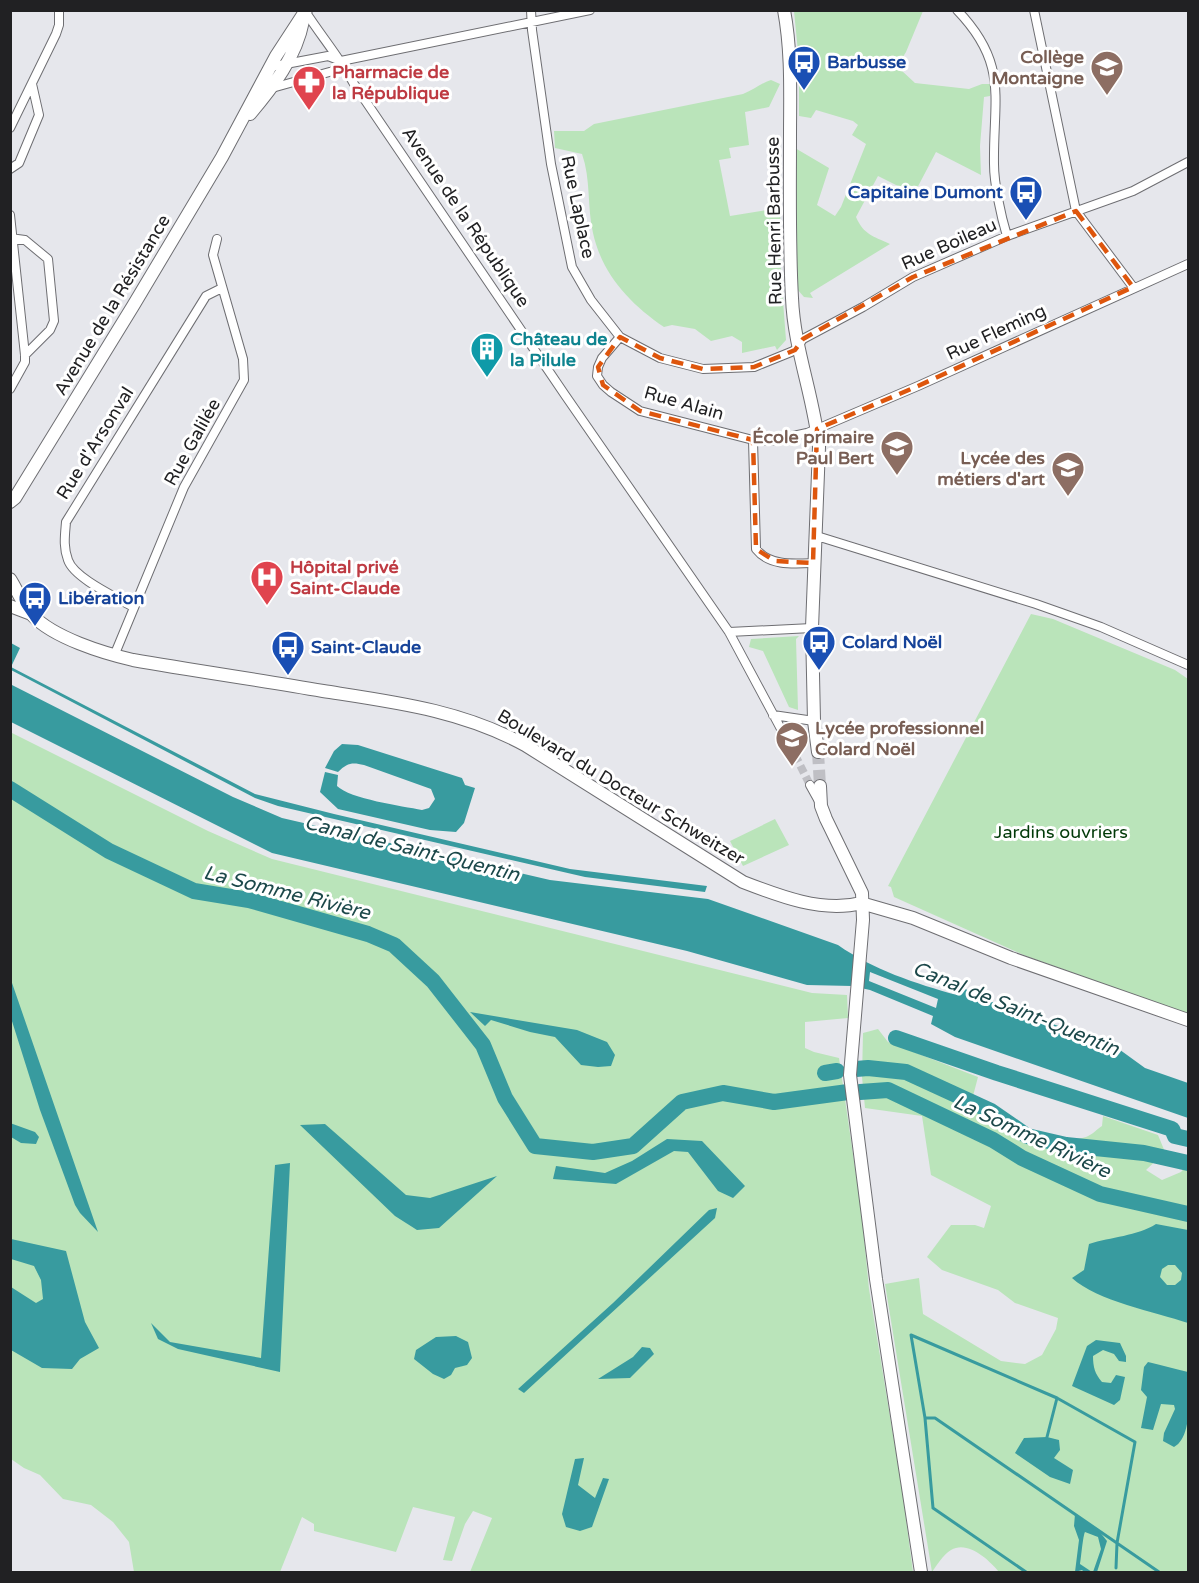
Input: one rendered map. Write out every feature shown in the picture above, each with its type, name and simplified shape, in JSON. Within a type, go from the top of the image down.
[{"type":"street","points":[[10,128],[59,25],[59,10]]},
{"type":"street","name":"Rue Laplace","points":[[531,10],[551,164],[572,267],[591,300],[620,337],[660,358],[703,369],[754,367],[795,350],[798,345]]},
{"type":"street","points":[[270,67],[328,56],[341,61],[590,10]]},
{"type":"street","name":"Rue Henri Barbusse","points":[[784,10],[791,76],[792,301],[798,345],[817,428],[819,466],[813,563]]},
{"type":"street","points":[[957,10],[988,53],[996,77],[994,166],[1007,236]]},
{"type":"street","points":[[1034,10],[1076,211],[1133,288]]},
{"type":"street","name":"Avenue de la République","points":[[305,11],[565,395],[729,632],[795,755]]},
{"type":"street","name":"Avenue de la Résistance","points":[[238,129],[272,88],[287,64],[301,31],[305,11]]},
{"type":"street","name":"Avenue de la Résistance","points":[[10,514],[13,500],[133,306],[238,129],[270,67],[305,11]]},
{"type":"street","points":[[272,88],[333,71],[341,61]]},
{"type":"street","points":[[10,169],[18,163],[39,115],[32,83]]},
{"type":"street","name":"Rue Boileau","points":[[798,345],[803,339],[913,278],[1007,236],[1133,191],[1188,162]]},
{"type":"street","points":[[10,215],[26,355],[25,362],[10,389]]},
{"type":"street","points":[[12,238],[25,240],[48,259],[54,321],[50,330],[26,355]]},
{"type":"street","name":"Rue Galilée","points":[[114,656],[184,488],[244,380],[243,359],[213,255],[217,239]]},
{"type":"street","name":"Rue Fleming","points":[[817,428],[918,386],[1188,264]]},
{"type":"street","name":"Rue d'Arsonval","points":[[133,607],[82,577],[69,563],[64,543],[66,522],[206,296],[222,288]]},
{"type":"street","name":"Rue Alain","points":[[620,337],[602,358],[597,376],[603,386],[640,411],[753,440],[770,441],[807,433],[817,428]]},
{"type":"street","points":[[753,440],[756,549],[762,556],[775,561],[813,563],[814,721],[818,752]]},
{"type":"street","points":[[815,539],[820,537],[1036,604],[1101,627],[1188,665]]},
{"type":"street","points":[[10,579],[31,614]]},
{"type":"street","points":[[10,606],[31,614]]},
{"type":"street","name":"Boulevard du Docteur Schweitzer","points":[[31,614],[66,637],[114,656],[386,700],[442,711],[474,721],[525,745],[744,882],[776,894],[813,903],[848,907],[861,903]]},
{"type":"street","points":[[729,632],[812,628]]},
{"type":"street","points":[[773,714],[814,721]]},
{"type":"street","points":[[815,785],[826,819],[862,893],[863,920],[850,1075],[862,1172],[921,1572]]},
{"type":"street","points":[[861,903],[913,918],[1011,958],[1188,1020]]},
{"type":"highlighted area","points":[[1076,211],[1133,287],[918,386],[817,429],[813,563],[775,561],[756,549],[753,440],[640,411],[603,385],[598,367],[620,337],[660,358],[703,369],[754,367],[795,350],[803,339],[913,277]]},
{"type":"green space","points":[[794,11],[923,11],[906,52],[896,68],[915,83],[969,89],[982,84],[990,84],[990,96],[984,97],[980,146],[981,175],[936,152],[914,194],[878,176],[856,217],[866,231],[890,244],[810,293],[813,298],[804,297],[797,289],[795,148],[829,168],[817,205],[835,216],[841,207],[866,144],[852,135],[858,125],[853,121],[816,110],[811,118],[799,116],[799,62]]},
{"type":"green space","points":[[771,80],[780,84],[769,107],[745,112],[749,145],[729,148],[731,158],[719,160],[730,216],[767,210],[780,205],[781,275],[786,340],[777,350],[775,346],[742,353],[742,342],[732,336],[711,341],[695,329],[672,325],[664,327],[619,287],[610,275],[597,248],[590,213],[587,173],[582,154],[555,148],[554,131],[584,131],[594,124],[743,94]]},
{"type":"green space","name":"Jardins ouvriers","points":[[1031,614],[1053,619],[1175,670],[1188,679],[1188,1014],[1026,956],[894,897],[891,887],[888,886]]},
{"type":"green space","points":[[799,636],[796,639],[798,710],[789,707],[763,651],[749,647],[751,639]]},
{"type":"green space","points":[[10,732],[208,831],[272,859],[812,993],[847,995],[848,1018],[805,1022],[805,1048],[839,1058],[862,1216],[869,1289],[902,1489],[913,1572],[470,1572],[492,1518],[473,1511],[465,1524],[452,1561],[443,1560],[455,1517],[413,1507],[396,1552],[314,1531],[314,1524],[302,1517],[280,1572],[134,1572],[129,1542],[113,1522],[91,1505],[63,1499],[40,1475],[11,1459]]},
{"type":"green space","points":[[775,819],[789,845],[743,866],[730,841]]},
{"type":"green space","points":[[878,1029],[888,1042],[978,1077],[973,1096],[1027,1127],[1056,1138],[1086,1137],[1102,1126],[1103,1116],[1158,1135],[1165,1152],[1146,1170],[1162,1180],[1181,1172],[1188,1164],[1188,1572],[999,1572],[978,1553],[971,1549],[958,1548],[948,1552],[932,1572],[885,1284],[919,1278],[923,1314],[1001,1361],[1025,1364],[1042,1355],[1056,1329],[1058,1318],[1015,1303],[998,1290],[942,1270],[927,1257],[951,1225],[975,1225],[984,1228],[991,1206],[931,1175],[922,1116],[865,1108],[862,1077],[863,1033]]},
{"type":"water","points":[[11,643],[20,648],[11,667]]},
{"type":"water","points":[[11,667],[255,794],[570,869],[707,886],[705,892],[585,877],[278,806],[255,798],[11,670]]},
{"type":"water","points":[[10,684],[233,797],[282,818],[550,880],[708,899],[838,945],[865,961],[910,981],[957,995],[959,987],[971,991],[973,1001],[987,1000],[1116,1047],[1145,1068],[1188,1083],[1188,1118],[955,1037],[931,1024],[933,1016],[870,990],[852,986],[807,985],[687,951],[272,853],[11,722]],"holes":[[[870,972],[938,999],[936,1008],[869,981]]]},
{"type":"water","points":[[342,744],[358,745],[462,778],[465,785],[475,788],[464,823],[456,832],[430,830],[338,809],[320,792],[325,772],[338,775],[337,786],[344,791],[377,801],[422,810],[429,808],[435,799],[431,789],[364,765],[350,764],[338,772],[325,768],[334,751]]},
{"type":"water","points":[[11,980],[98,1232],[75,1205],[40,1110],[11,1018]]},
{"type":"water","points":[[470,1012],[577,1030],[607,1042],[615,1055],[611,1066],[581,1065],[555,1037],[491,1020],[485,1026]]},
{"type":"water","points":[[10,1123],[35,1132],[39,1137],[36,1144],[21,1143],[11,1137]]},
{"type":"water","points":[[325,1124],[406,1195],[430,1198],[497,1176],[439,1228],[417,1230],[395,1216],[300,1125]]},
{"type":"water","points":[[667,1139],[702,1141],[745,1186],[733,1198],[718,1191],[688,1152],[674,1151],[616,1184],[553,1179],[556,1166],[605,1173],[632,1161]]},
{"type":"water","points":[[290,1163],[280,1372],[178,1349],[158,1339],[151,1323],[170,1342],[261,1358],[275,1165]]},
{"type":"water","points":[[717,1208],[715,1218],[524,1393],[518,1389],[613,1303],[709,1210]]},
{"type":"water","points":[[1156,1224],[1188,1230],[1188,1323],[1111,1299],[1083,1286],[1072,1278],[1084,1270],[1089,1244],[1149,1228]],"holes":[[[1168,1265],[1175,1265],[1182,1273],[1181,1280],[1175,1285],[1167,1285],[1160,1277],[1162,1269]]]},
{"type":"water","points":[[11,1239],[66,1251],[85,1322],[99,1348],[80,1359],[72,1369],[42,1368],[11,1350],[11,1287],[36,1303],[43,1299],[41,1280],[34,1266],[11,1259]]},
{"type":"water","points":[[456,1336],[468,1342],[472,1358],[467,1365],[455,1368],[451,1375],[444,1379],[433,1374],[414,1359],[416,1350],[436,1337]]},
{"type":"water","points":[[1096,1340],[1120,1343],[1126,1356],[1126,1362],[1119,1361],[1114,1354],[1103,1350],[1093,1356],[1095,1370],[1102,1382],[1111,1383],[1116,1375],[1125,1377],[1120,1400],[1114,1405],[1072,1386],[1087,1346]]},
{"type":"water","points":[[642,1347],[650,1348],[654,1354],[630,1378],[598,1379],[633,1357]]},
{"type":"water","points":[[1148,1362],[1188,1372],[1187,1424],[1180,1442],[1174,1447],[1163,1441],[1164,1433],[1175,1409],[1174,1405],[1161,1404],[1153,1430],[1141,1428],[1147,1397],[1141,1390],[1144,1367]]},
{"type":"water","points":[[1047,1437],[1059,1440],[1060,1450],[1054,1458],[1073,1470],[1070,1484],[1050,1477],[1015,1453],[1024,1438]]},
{"type":"water","points":[[584,1458],[578,1485],[595,1498],[603,1478],[609,1479],[592,1527],[580,1531],[566,1527],[562,1514],[575,1459]]},
{"type":"water","points":[[1075,1514],[1099,1531],[1107,1541],[1097,1572],[1093,1572],[1101,1549],[1098,1537],[1085,1532],[1080,1564],[1092,1572],[1082,1570],[1075,1572],[1079,1540],[1074,1526]]},
{"type":"waterway","name":"La Somme Rivière","points":[[10,789],[109,851],[194,891],[249,900],[368,934],[394,945],[433,981],[483,1045],[505,1098],[535,1146],[593,1152],[633,1146],[682,1102],[723,1093],[774,1102],[848,1092]]},
{"type":"waterway","points":[[896,1038],[1172,1129],[1175,1136],[1188,1139]]},
{"type":"waterway","points":[[856,1069],[906,1072],[991,1111],[1027,1136],[1066,1145],[1144,1153],[1188,1163]]},
{"type":"waterway","points":[[825,1073],[837,1071]]},
{"type":"waterway","name":"La Somme Rivière","points":[[860,1092],[888,1090],[993,1140],[1022,1158],[1100,1194],[1188,1214]]},
{"type":"waterway","points":[[925,1418],[911,1335],[1057,1398]]},
{"type":"waterway","points":[[1047,1437],[1057,1398],[1135,1442],[1117,1543],[1116,1568]]},
{"type":"waterway","points":[[1026,1572],[933,1508],[925,1418],[935,1418],[1159,1572]]},
{"type":"tunnel","points":[[818,752],[820,786]]},
{"type":"tunnel","points":[[795,755],[810,785]]},
{"type":"place","name":"Barbusse","points":[[804,91]]},
{"type":"place","name":"Collège Montaigne","points":[[1107,96]]},
{"type":"place","name":"Pharmacie de la République","points":[[309,111]]},
{"type":"place","name":"Capitaine Dumont","points":[[1026,221]]},
{"type":"place","name":"Château de la Pilule","points":[[487,378]]},
{"type":"place","name":"École primaire Paul Bert","points":[[897,476]]},
{"type":"place","name":"Lycée des métiers d'art","points":[[1068,497]]},
{"type":"place","name":"Hôpital privé Saint-Claude","points":[[267,606]]},
{"type":"place","name":"Libération","points":[[35,627]]},
{"type":"place","name":"Colard Noël","points":[[819,671]]},
{"type":"place","name":"Saint-Claude","points":[[288,676]]},
{"type":"place","name":"Lycée professionnel Colard Noël","points":[[792,767]]},
{"type":"water label","name":"Canal de Saint-Quentin","points":[[412,848]]},
{"type":"water label","name":"Canal de Saint-Quentin","points":[[1016,1008]]}]
